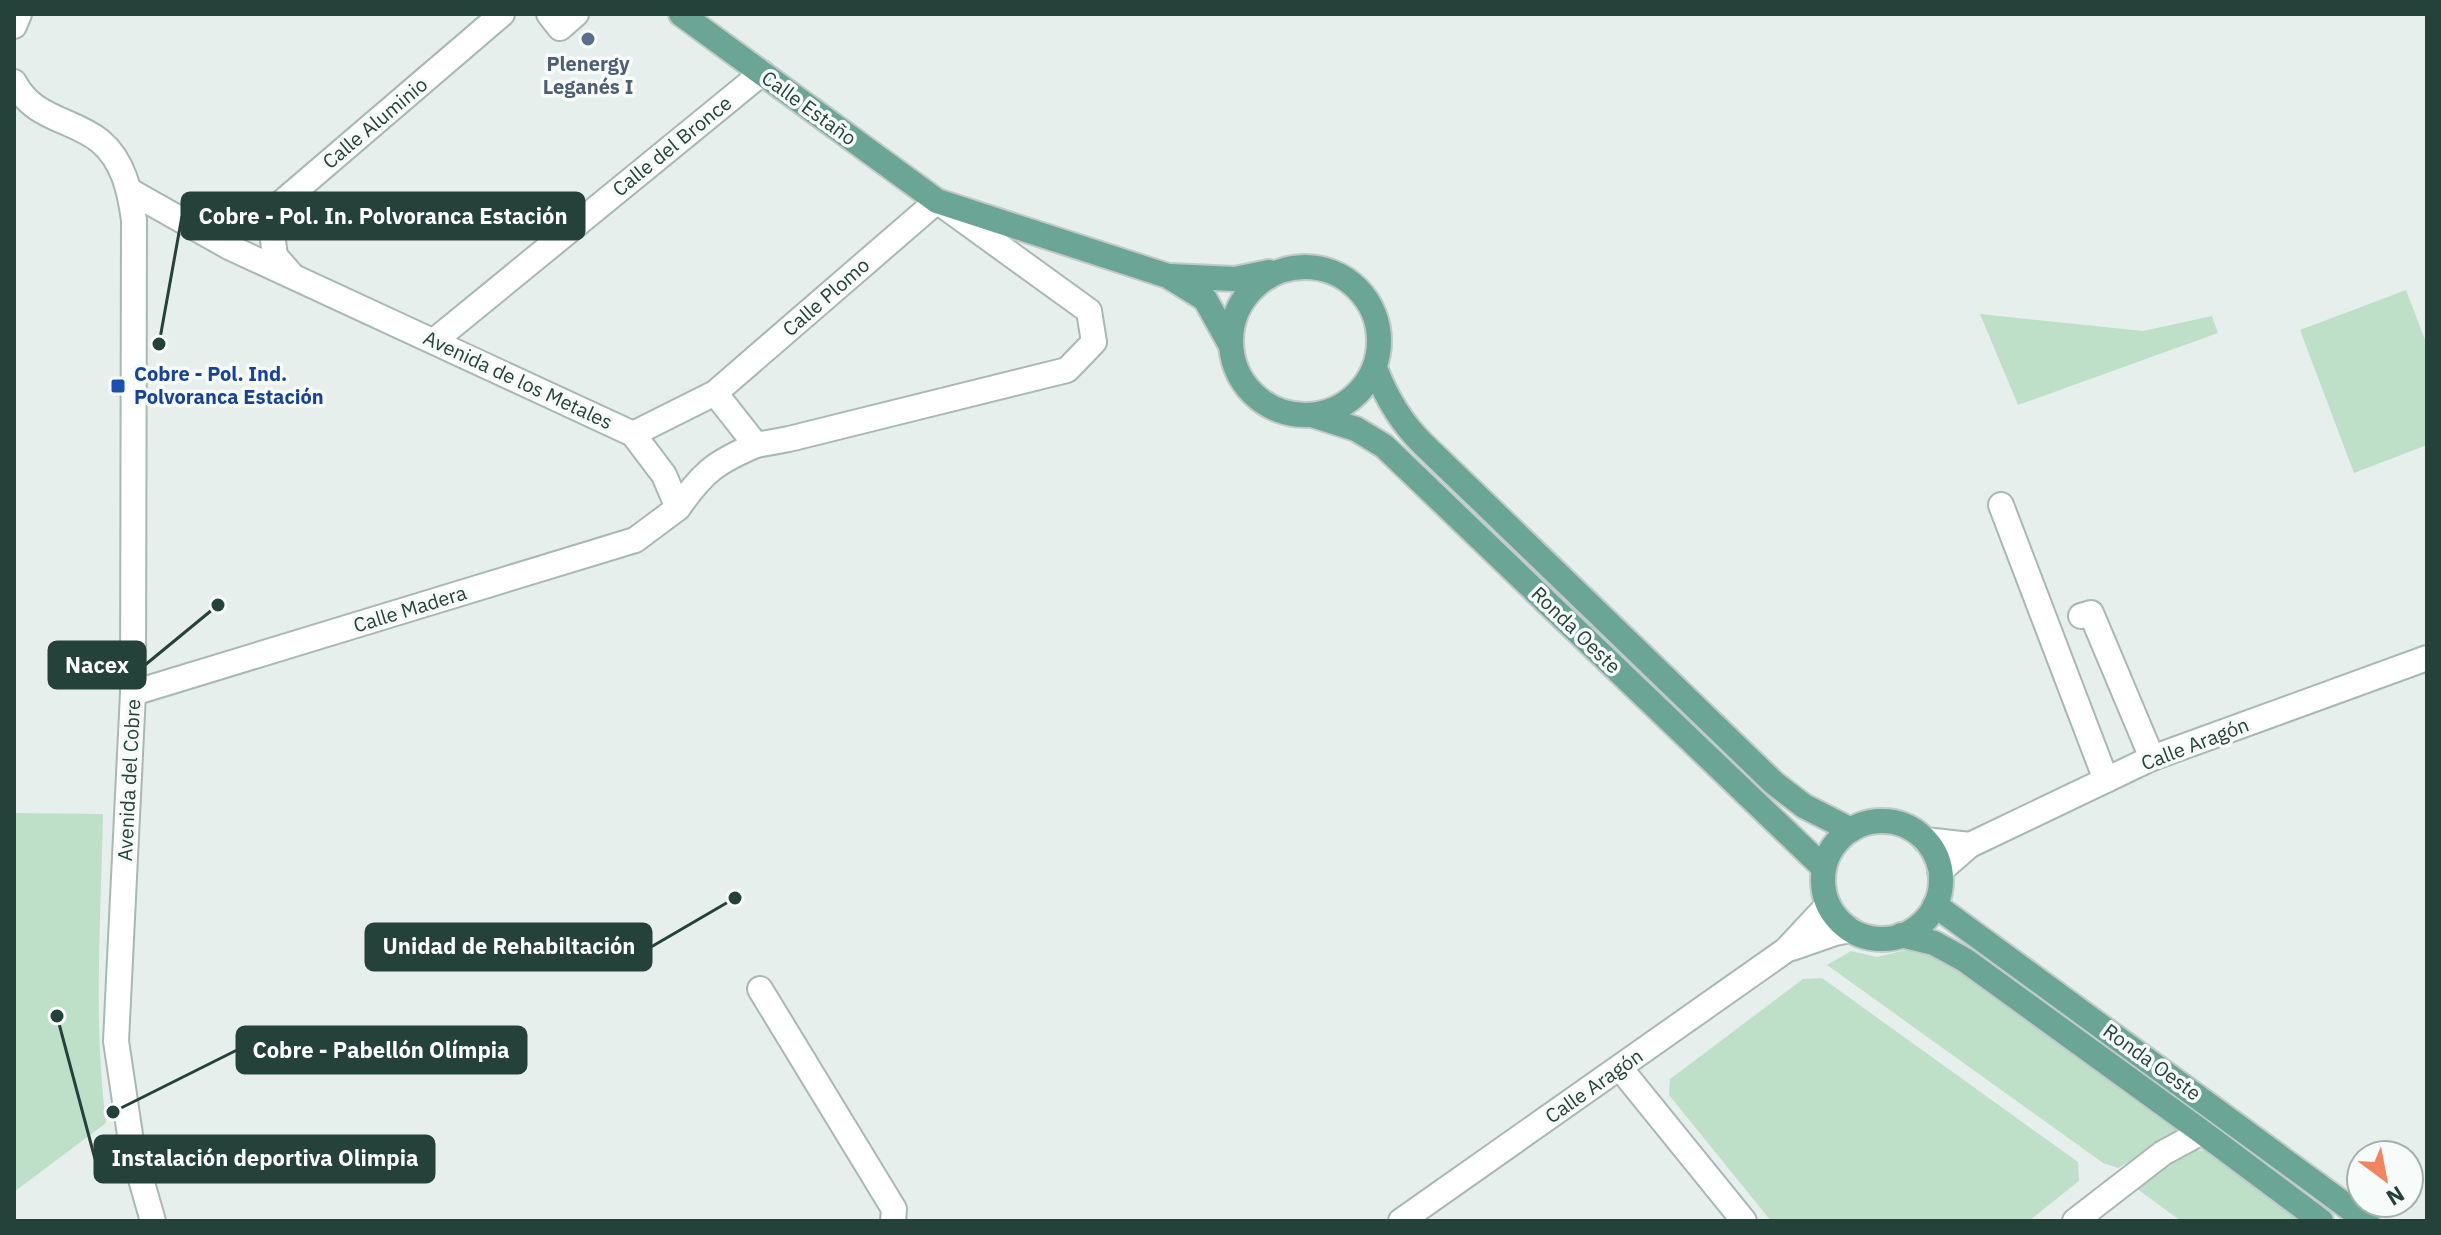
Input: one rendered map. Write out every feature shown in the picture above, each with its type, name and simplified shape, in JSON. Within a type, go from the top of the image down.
[{"type":"main road","name":"Calle Estaño","points":[[681,14],[937,201],[1168,276],[1205,299],[1230,344]]},
{"type":"main road","points":[[1310,266],[1333,271],[1353,283],[1369,301],[1378,322],[1380,345],[1375,368],[1364,386],[1350,400],[1332,410],[1312,415],[1288,413],[1265,404],[1247,388],[1235,367],[1230,344],[1233,319],[1245,296],[1264,278],[1287,268],[1310,266]]},
{"type":"main road","name":"Calle Estaño","points":[[1168,276],[1235,279],[1287,268]]},
{"type":"main road","name":"Ronda Oeste","points":[[1375,368],[1394,409],[1418,439],[1774,783],[1804,806],[1851,830]]},
{"type":"main road","name":"Ronda Oeste","points":[[1312,415],[1356,429],[1384,446],[1824,868]]},
{"type":"main road","points":[[1890,821],[1910,828],[1925,840],[1935,854],[1940,871],[1940,888],[1927,918],[1901,935],[1884,939],[1867,937],[1851,930],[1838,919],[1828,905],[1823,886],[1824,868],[1838,840],[1870,822],[1890,821]]},
{"type":"main road","name":"Ronda Oeste","points":[[1935,905],[2367,1221]]},
{"type":"main road","name":"Ronda Oeste","points":[[1901,935],[1934,943],[1965,960],[2321,1221]]},
{"type":"street","points":[[14,26],[16,14]]},
{"type":"street","name":"Calle Aluminio","points":[[194,226],[242,222],[273,210],[502,14]]},
{"type":"street","points":[[549,14],[560,28],[576,14]]},
{"type":"street","name":"Calle del Bronce","points":[[434,341],[762,73]]},
{"type":"street","points":[[14,82],[32,105],[100,141],[119,163],[130,191]]},
{"type":"street","points":[[14,113],[49,115]]},
{"type":"street","name":"Avenida de los Metales","points":[[130,191],[229,247],[633,434],[715,393]]},
{"type":"street","name":"Avenida del Cobre","points":[[130,191],[136,271],[133,693],[116,1041],[132,1148],[153,1221]]},
{"type":"street","name":"Calle Estaño","points":[[756,445],[1067,370],[1094,342],[1089,311],[937,201]]},
{"type":"street","name":"Calle Plomo","points":[[715,393],[937,201]]},
{"type":"street","points":[[273,210],[275,256],[294,277]]},
{"type":"street","points":[[715,393],[756,445]]},
{"type":"street","points":[[633,434],[664,475],[678,508]]},
{"type":"street","name":"Calle Madera","points":[[133,693],[635,540],[678,508],[705,473],[723,459],[756,445]]},
{"type":"street","points":[[2001,505],[2106,780]]},
{"type":"street","points":[[2081,616],[2091,613],[2152,758]]},
{"type":"street","name":"Calle Aragón","points":[[1940,871],[1970,845],[2152,758],[2427,658]]},
{"type":"street","points":[[1925,840],[1970,845]]},
{"type":"street","name":"Calle Aragón","points":[[1401,1221],[1786,950],[1828,905]]},
{"type":"street","name":"Calle Aragón","points":[[1786,950],[1851,930]]},
{"type":"street","points":[[760,989],[894,1209],[893,1221]]},
{"type":"street","points":[[1620,1068],[1744,1221]]},
{"type":"street","points":[[2075,1221],[2163,1153],[2202,1132]]},
{"type":"green space","points":[[2406,290],[2427,345],[2427,445],[2354,473],[2300,330]]},
{"type":"green space","points":[[1980,314],[2143,331],[2212,316],[2218,333],[2018,405]]},
{"type":"green space","points":[[14,813],[103,814],[99,1008],[106,1123],[14,1192]]},
{"type":"green space","points":[[1906,950],[1922,950],[1951,964],[2180,1131],[2118,1168],[2103,1163],[1827,965],[1851,951],[1877,957]]},
{"type":"green space","points":[[1822,978],[2078,1162],[2079,1181],[2029,1221],[1771,1221],[1669,1095],[1670,1079],[1803,979]]},
{"type":"green space","points":[[2195,1150],[2207,1151],[2307,1221],[2181,1221],[2136,1188],[2157,1171]]},
{"type":"place","name":"Plenergy Leganés I","points":[[588,39]]},
{"type":"place","name":"Cobre - Pol. In. Polvoranca Estación","points":[[159,344]]},
{"type":"place","name":"Cobre - Pol. Ind. Polvoranca Estación","points":[[118,386]]},
{"type":"place","name":"Nacex","points":[[218,605]]},
{"type":"place","name":"Unidad de Rehabiltación","points":[[735,898]]},
{"type":"place","name":"Instalación deportiva Olimpia","points":[[57,1016]]},
{"type":"place","name":"Cobre - Pabellón Olímpia","points":[[113,1112]]}]
